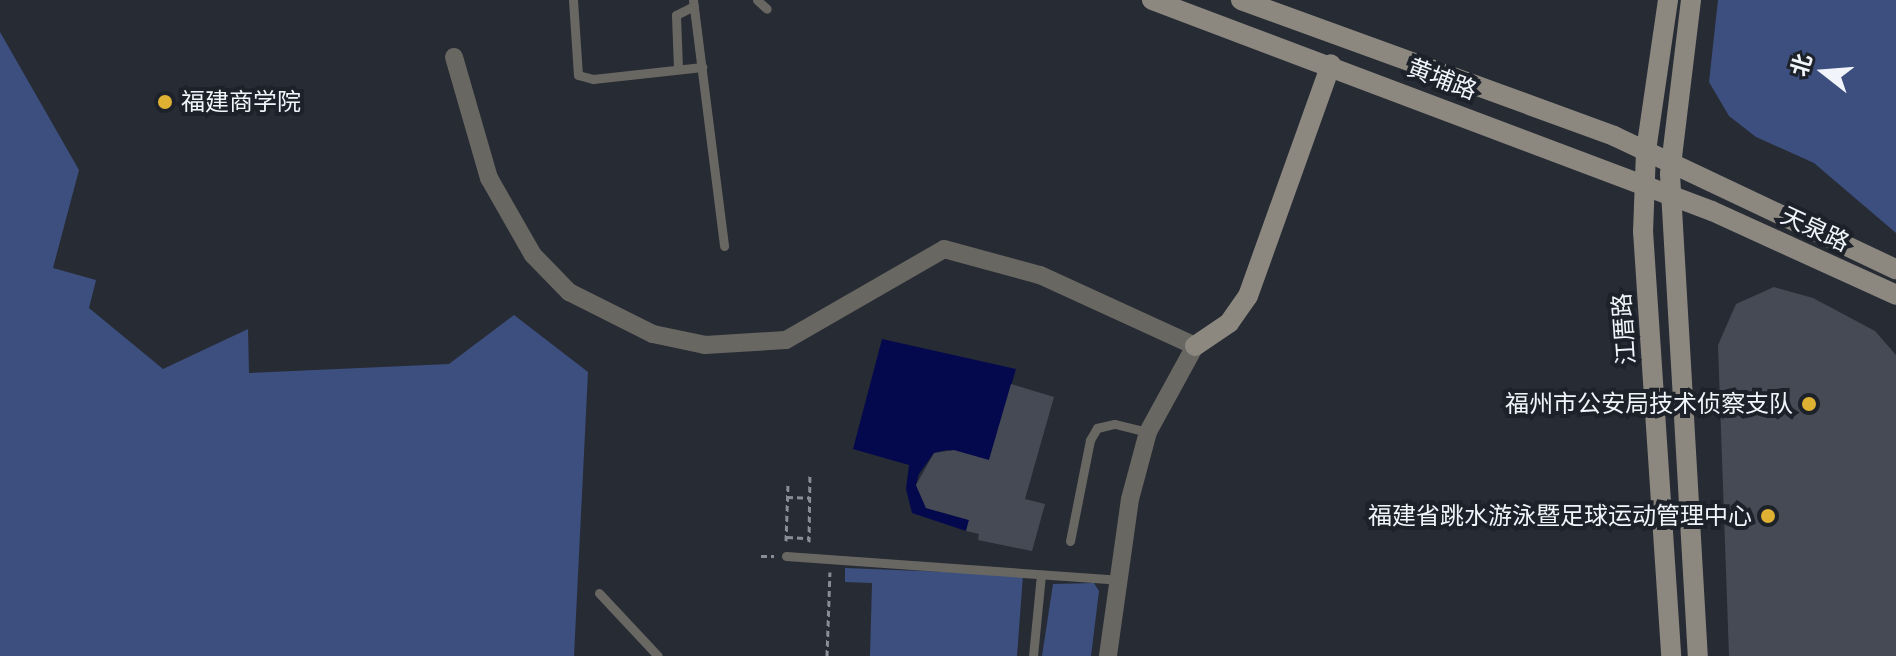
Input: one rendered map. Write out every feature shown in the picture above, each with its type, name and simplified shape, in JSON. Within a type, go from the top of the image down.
[{"type":"main road","name":"黄埔路","points":[[1152,0],[1331,64],[1712,211]]},
{"type":"main road","name":"黄埔路","points":[[1241,0],[1646,151],[1709,185],[1896,269]]},
{"type":"main road","name":"江厝路","points":[[1668,0],[1644,185],[1671,656]]},
{"type":"main road","points":[[1691,0],[1670,163],[1670,195],[1698,656]]},
{"type":"main road","points":[[1195,346],[1229,323],[1248,296],[1331,64]]},
{"type":"main road","name":"天泉路","points":[[1712,211],[1896,295]]},
{"type":"street","points":[[454,57],[479,152],[533,255],[569,292],[653,334],[705,345],[786,340],[944,249],[1028,270],[1195,346],[1148,432],[1130,499],[1108,656]]},
{"type":"lane","points":[[573,0],[578,75],[593,79],[702,67]]},
{"type":"lane","points":[[757,0],[767,9]]},
{"type":"lane","points":[[678,68],[676,15],[694,3],[724,246]]},
{"type":"lane","points":[[1070,541],[1090,440],[1097,428],[1115,424],[1148,432]]},
{"type":"lane","points":[[786,556],[1118,580]]},
{"type":"lane","points":[[1033,656],[1041,574]]},
{"type":"lane","points":[[599,593],[658,656]]},
{"type":"path","points":[[808,558],[810,474]]},
{"type":"path","points":[[786,556],[788,485]]},
{"type":"path","points":[[787,497],[810,498]]},
{"type":"path","points":[[787,537],[809,538]]},
{"type":"path","points":[[827,656],[830,559]]},
{"type":"shaded area","points":[[1718,0],[1896,0],[1896,233],[1814,163],[1756,137],[1729,116],[1709,82]]},
{"type":"shaded area","points":[[0,32],[79,170],[53,268],[96,280],[89,308],[163,369],[248,329],[249,373],[449,364],[514,315],[588,372],[574,656],[0,656]]},
{"type":"shaded area","points":[[882,339],[1016,369],[989,460],[947,450],[934,453],[919,474],[916,485],[926,508],[969,520],[966,531],[912,513],[906,489],[909,465],[853,449]]},
{"type":"shaded area","points":[[845,568],[1023,575],[1017,656],[870,656],[872,583],[845,582]]},
{"type":"shaded area","points":[[1094,583],[1099,591],[1091,656],[1042,656],[1053,584]]},
{"type":"building","points":[[1774,287],[1813,298],[1875,331],[1896,355],[1896,656],[1729,656],[1718,345],[1736,304]]},
{"type":"building","points":[[1011,384],[1054,397],[1025,499],[1045,504],[1032,551],[978,540],[979,534],[966,531],[969,520],[926,508],[916,485],[934,453],[954,450],[989,460]]},
{"type":"place","name":"福建商学院","points":[[165,102]]},
{"type":"place","name":"福州市公安局技术侦察支队","points":[[1809,404]]},
{"type":"place","name":"福建省跳水游泳暨足球运动管理中心","points":[[1768,516]]}]
